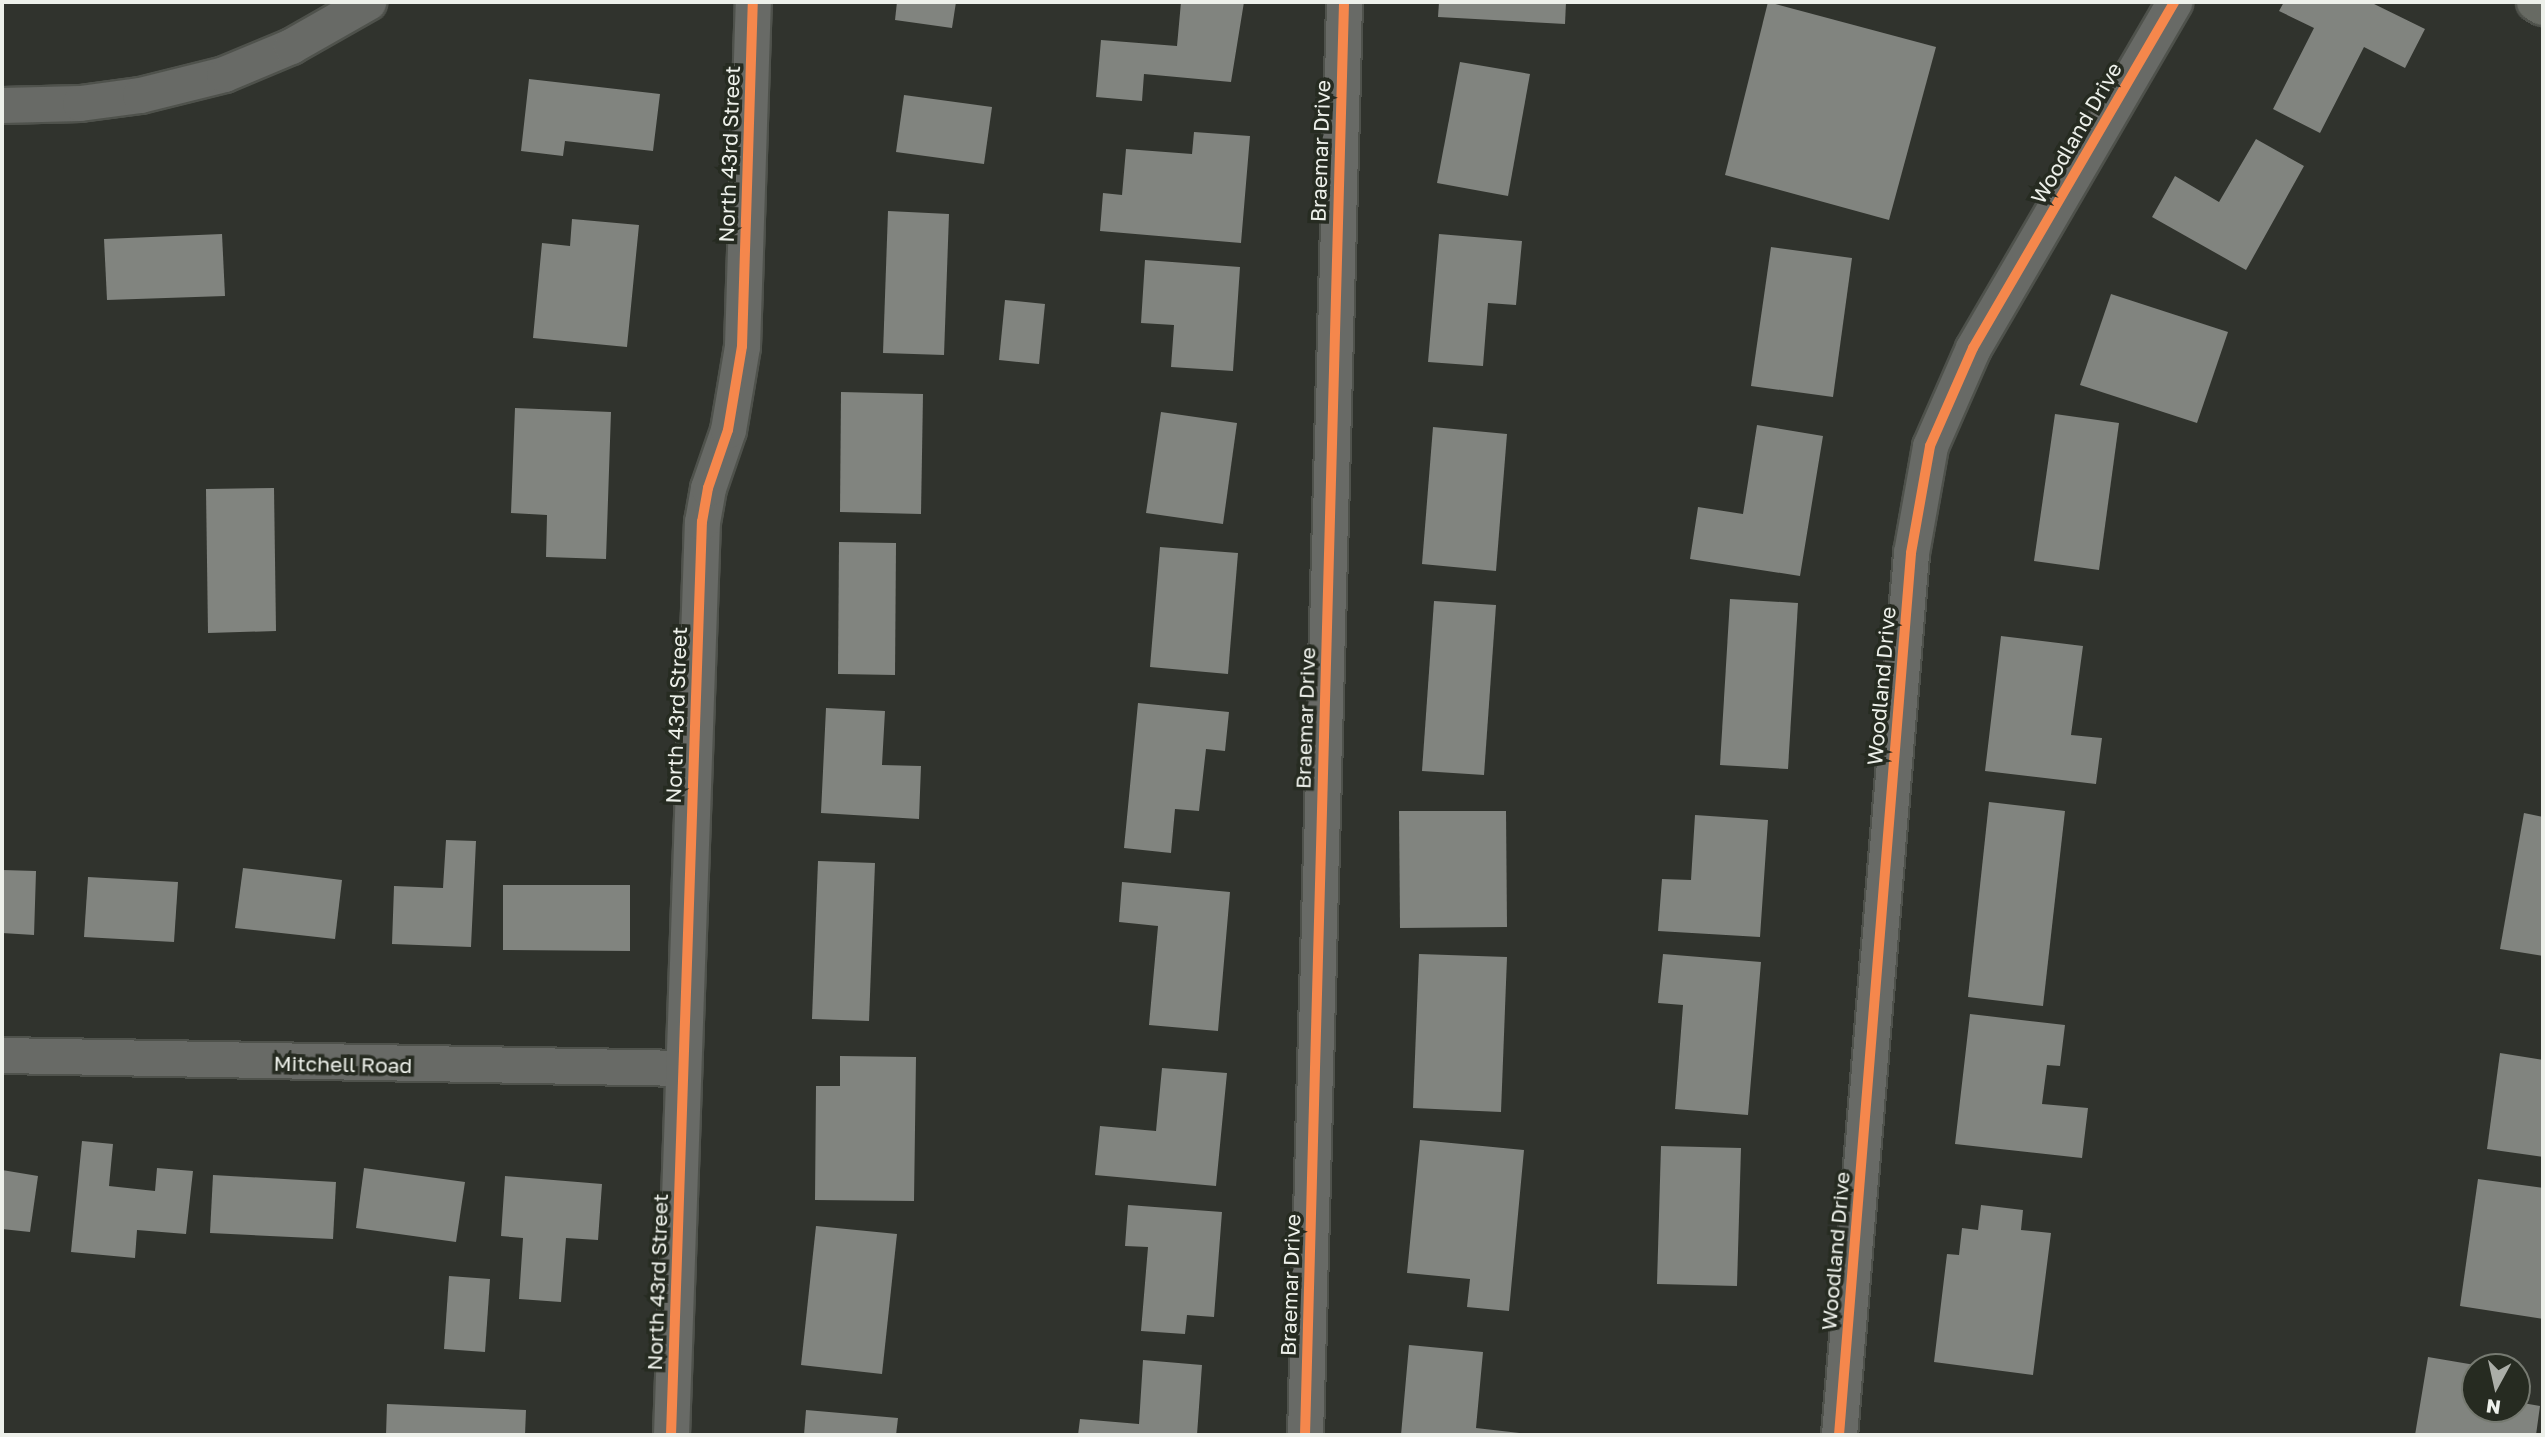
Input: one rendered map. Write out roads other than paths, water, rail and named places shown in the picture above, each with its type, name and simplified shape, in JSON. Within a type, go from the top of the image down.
[{"type":"main road","points":[[2536,2],[2543,6]]},
{"type":"street","points":[[2,105],[92,101],[224,74],[290,46],[368,2]]},
{"type":"street","name":"North 43rd Street","points":[[671,1435],[702,522],[708,488],[728,430],[742,346],[753,2]]},
{"type":"street","name":"Braemar Drive","points":[[1305,1435],[1344,2]]},
{"type":"street","name":"Woodland Drive","points":[[1839,1435],[1911,553],[1930,446],[1973,348],[2174,2]]},
{"type":"street","name":"Mitchell Road","points":[[2,1055],[683,1068]]}]
